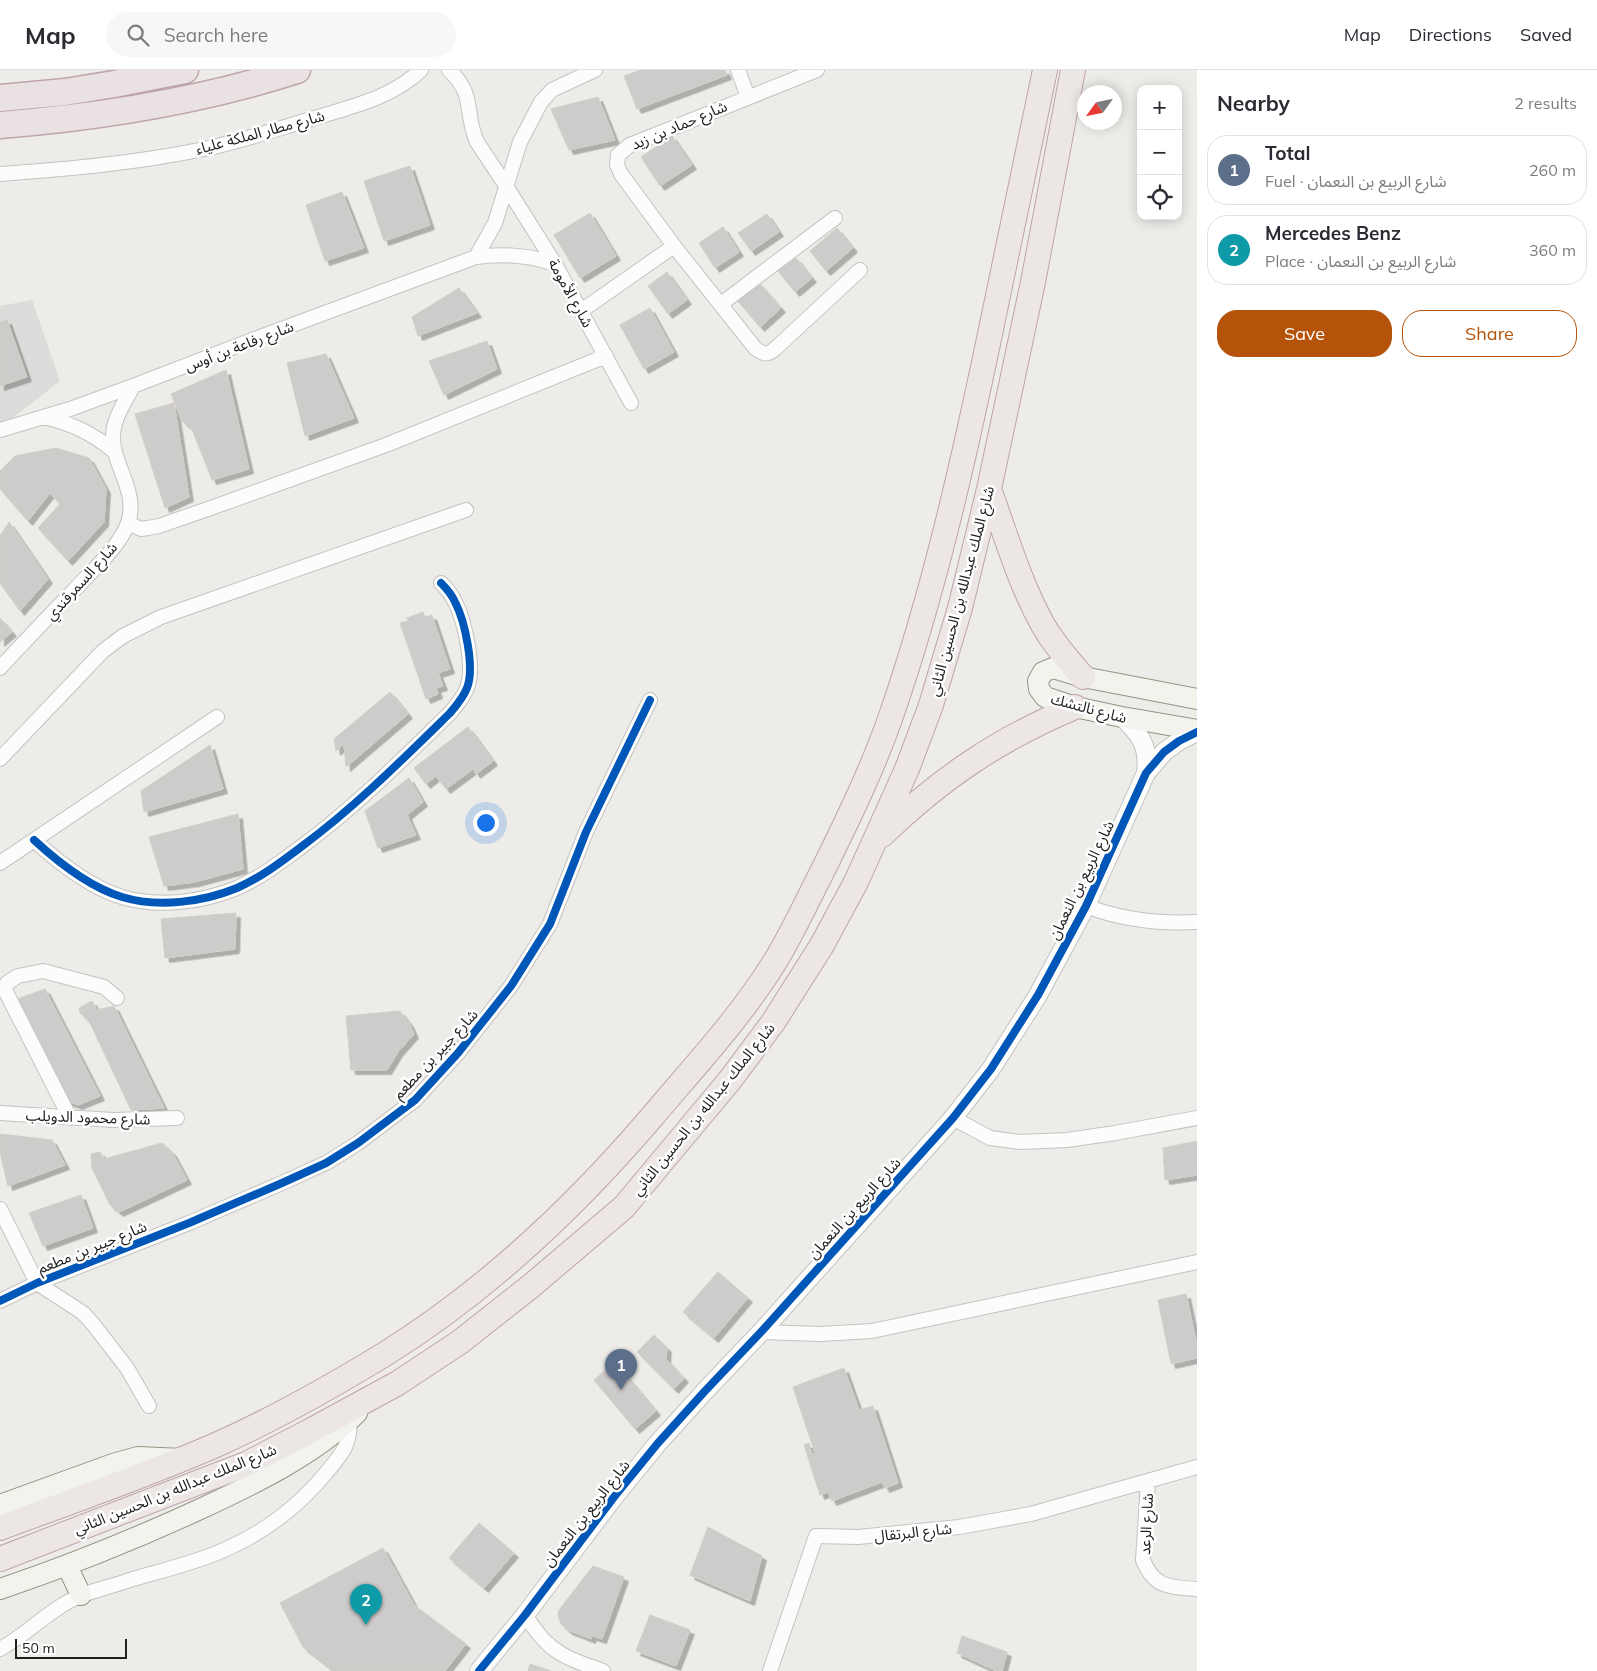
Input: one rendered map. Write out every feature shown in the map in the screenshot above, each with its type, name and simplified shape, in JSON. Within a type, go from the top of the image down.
[{"type":"highway","points":[[0,98],[65,92],[185,70]]},
{"type":"highway","points":[[0,124],[36,122],[104,113],[180,100],[230,89],[296,70]]},
{"type":"highway","name":"شارع الملك عبدالله بن الحسين الثاني","points":[[0,1528],[183,1459],[233,1437],[271,1418],[388,1352],[497,1272],[574,1203],[610,1166],[739,1013],[776,959],[858,799],[890,718],[919,625],[960,474],[1045,70]]},
{"type":"highway","name":"شارع الملك عبدالله بن الحسين الثاني","points":[[0,1559],[246,1464],[370,1399],[460,1342],[624,1207],[730,1080],[774,1021],[822,945],[856,882],[907,769],[931,705],[960,608],[989,489],[1028,311],[1074,70]]},
{"type":"highway","points":[[989,489],[1021,579],[1044,626],[1058,647],[1083,676]]},
{"type":"highway","points":[[874,844],[926,795],[982,754],[1020,732],[1075,707]]},
{"type":"main road","name":"شارع نالتشك","points":[[1197,698],[1083,676],[1053,668],[1043,672],[1038,681],[1039,689],[1045,697],[1075,707],[1197,731]]},
{"type":"main road","points":[[0,1589],[67,1566],[174,1521],[271,1475],[308,1452],[349,1420],[370,1399]]},
{"type":"main road","points":[[0,1505],[130,1459],[160,1457],[183,1459]]},
{"type":"main road","points":[[67,1566],[81,1595]]},
{"type":"street","name":"شارع مطار الملكة علياء","points":[[0,174],[136,161],[239,141],[376,98],[406,83],[421,70]]},
{"type":"street","name":"شارع الأمومة","points":[[449,70],[466,91],[472,129],[477,142],[555,264],[631,403]]},
{"type":"street","points":[[476,257],[495,223],[520,142],[546,96],[560,86],[596,70]]},
{"type":"street","points":[[738,70],[748,97]]},
{"type":"street","name":"شارع حماد بن زيد","points":[[817,70],[635,142],[623,149],[618,155],[617,165],[621,174],[674,246],[755,348],[764,354],[768,354],[778,346],[860,270]]},
{"type":"street","points":[[721,304],[835,218]]},
{"type":"street","points":[[581,311],[674,246]]},
{"type":"street","name":"شارع رفاعة بن أوس","points":[[0,430],[70,409],[476,257],[516,254],[555,264]]},
{"type":"street","points":[[133,386],[115,421],[112,438],[129,495],[128,523],[141,529],[154,527],[208,510],[386,445],[606,356]]},
{"type":"street","points":[[44,416],[73,425],[96,437],[115,452]]},
{"type":"street","points":[[0,759],[103,651],[136,629],[161,617],[466,510]]},
{"type":"street","name":"شارع السمرقندي","points":[[0,668],[102,559],[120,537],[128,523]]},
{"type":"street","points":[[34,840],[70,870],[98,887],[122,897],[149,902],[177,902],[210,896],[237,888],[262,875],[351,808],[450,714],[462,699],[468,686],[471,669],[469,651],[462,618],[455,602],[441,583]]},
{"type":"street","name":"شارع جبير بن مطعم","points":[[0,1301],[37,1283],[189,1223],[326,1163],[385,1124],[415,1100],[458,1053],[495,1008],[543,936],[569,879],[594,814],[650,700]]},
{"type":"street","points":[[0,863],[217,717]]},
{"type":"street","name":"شارع الربيع بن النعمان","points":[[1122,717],[1138,733],[1147,755],[1146,773]]},
{"type":"street","name":"شارع الربيع بن النعمان","points":[[479,1671],[525,1615],[631,1476],[705,1391],[761,1332],[953,1118],[991,1069],[1038,995],[1086,906],[1146,773],[1164,752],[1197,731]]},
{"type":"street","points":[[1086,906],[1108,914],[1158,923],[1197,922]]},
{"type":"street","points":[[70,1118],[5,990],[7,983],[18,976],[43,972],[104,987],[117,998]]},
{"type":"street","name":"شارع محمود الدويلب","points":[[0,1113],[113,1120],[177,1118]]},
{"type":"street","points":[[953,1118],[990,1138],[1020,1142],[1067,1140],[1115,1134],[1197,1118]]},
{"type":"street","points":[[0,1209],[37,1283],[77,1310],[93,1324],[127,1368],[149,1406]]},
{"type":"street","points":[[761,1332],[820,1334],[872,1331],[1197,1262]]},
{"type":"street","points":[[0,1649],[57,1609],[81,1595],[222,1551],[256,1534],[287,1512],[315,1487],[344,1452],[350,1437],[349,1420]]},
{"type":"street","points":[[1148,1482],[1197,1467]]},
{"type":"street","name":"شارع الرعد","points":[[1148,1482],[1143,1560],[1147,1570],[1162,1584],[1197,1589]]},
{"type":"street","name":"شارع البرتقال","points":[[770,1671],[816,1536],[858,1537],[959,1527],[1031,1514],[1148,1482]]},
{"type":"street","points":[[525,1615],[546,1643],[553,1649],[562,1655],[603,1671]]},
{"type":"shaded area","points":[[32,300],[60,381],[0,428],[0,306]]},
{"type":"building","points":[[641,70],[725,70],[727,75],[637,109],[624,76]]},
{"type":"building","points":[[598,97],[615,140],[569,150],[551,109]]},
{"type":"building","points":[[672,136],[692,165],[660,186],[641,157]]},
{"type":"building","points":[[410,166],[430,225],[384,241],[364,181]]},
{"type":"building","points":[[342,192],[364,248],[325,261],[306,205]]},
{"type":"building","points":[[590,213],[616,256],[580,278],[554,235]]},
{"type":"building","points":[[767,214],[779,232],[751,251],[738,233]]},
{"type":"building","points":[[723,227],[739,252],[715,268],[699,243]]},
{"type":"building","points":[[837,228],[853,248],[826,271],[810,251]]},
{"type":"building","points":[[796,258],[812,278],[795,292],[778,271]]},
{"type":"building","points":[[667,272],[687,300],[668,314],[648,286]]},
{"type":"building","points":[[758,282],[781,308],[760,327],[737,300]]},
{"type":"building","points":[[459,288],[477,313],[418,336],[412,317]]},
{"type":"building","points":[[650,308],[674,352],[644,369],[620,325]]},
{"type":"building","points":[[7,320],[27,377],[0,386],[0,322]]},
{"type":"building","points":[[487,341],[497,369],[444,395],[429,361]]},
{"type":"building","points":[[326,354],[354,418],[305,436],[287,363]]},
{"type":"building","points":[[226,370],[249,469],[212,480],[192,429],[182,421],[171,394]]},
{"type":"building","points":[[174,403],[189,497],[165,508],[135,414]]},
{"type":"building","points":[[56,448],[89,458],[106,489],[104,522],[68,561],[38,528],[60,504],[50,493],[28,521],[0,489],[0,471],[15,456]]},
{"type":"building","points":[[9,522],[48,579],[20,611],[0,583],[0,536]]},
{"type":"building","points":[[423,612],[425,617],[432,615],[450,669],[438,673],[443,686],[436,688],[438,694],[426,699],[400,623],[408,621],[407,618]]},
{"type":"building","points":[[0,618],[12,632],[0,642]]},
{"type":"building","points":[[390,692],[408,714],[346,767],[344,744],[336,751],[334,739]]},
{"type":"building","points":[[468,727],[493,761],[476,774],[473,769],[446,789],[436,776],[426,784],[414,768]]},
{"type":"building","points":[[210,745],[223,789],[144,812],[141,791]]},
{"type":"building","points":[[409,778],[423,802],[407,815],[416,835],[378,848],[365,811]]},
{"type":"building","points":[[238,814],[243,869],[195,882],[164,886],[149,837]]},
{"type":"building","points":[[236,913],[235,949],[165,958],[161,919]]},
{"type":"building","points":[[45,989],[100,1096],[78,1105],[67,1101],[17,999]]},
{"type":"building","points":[[92,1001],[97,1010],[114,1006],[164,1108],[131,1110],[89,1021],[80,1013],[79,1008]]},
{"type":"building","points":[[400,1011],[414,1034],[398,1052],[387,1070],[351,1070],[346,1016]]},
{"type":"building","points":[[0,1134],[52,1140],[65,1165],[8,1186],[0,1152]]},
{"type":"building","points":[[1197,1141],[1197,1175],[1165,1180],[1163,1148]]},
{"type":"building","points":[[162,1143],[172,1152],[187,1180],[119,1212],[110,1205],[92,1168],[91,1154],[100,1152],[104,1159]]},
{"type":"building","points":[[81,1195],[93,1228],[43,1246],[29,1213]]},
{"type":"building","points":[[718,1272],[748,1298],[714,1338],[683,1312]]},
{"type":"building","points":[[1186,1294],[1197,1346],[1197,1358],[1171,1364],[1158,1300]]},
{"type":"building","points":[[654,1335],[667,1348],[666,1359],[684,1378],[674,1389],[637,1352]]},
{"type":"building","points":[[615,1362],[656,1411],[635,1429],[594,1380]]},
{"type":"building","points":[[844,1368],[859,1410],[873,1406],[898,1483],[885,1488],[882,1482],[832,1501],[828,1492],[820,1495],[804,1445],[809,1443],[812,1454],[815,1453],[793,1387]]},
{"type":"building","points":[[479,1523],[514,1553],[484,1588],[449,1558]]},
{"type":"building","points":[[708,1527],[762,1556],[750,1601],[690,1575]]},
{"type":"building","points":[[383,1548],[414,1605],[466,1644],[445,1671],[334,1671],[303,1647],[280,1603]]},
{"type":"building","points":[[593,1566],[624,1577],[602,1639],[592,1636],[591,1639],[568,1630],[561,1624],[558,1615],[559,1610]]},
{"type":"building","points":[[650,1615],[690,1630],[676,1666],[636,1651]]},
{"type":"building","points":[[962,1636],[1007,1652],[1002,1671],[996,1671],[957,1653]]},
{"type":"building","points":[[530,1664],[551,1671],[528,1671]]},
{"type":"cycle path","points":[[34,840],[64,866],[86,881],[110,893],[136,900],[165,903],[195,900],[224,893],[262,875],[321,832],[359,799],[396,766],[450,713],[462,698],[469,679],[468,645],[459,610],[451,594],[441,583]]},
{"type":"cycle path","points":[[0,1301],[37,1283],[189,1223],[326,1163],[358,1143],[415,1100],[458,1053],[511,986],[550,924],[586,832],[650,700]]},
{"type":"cycle path","points":[[479,1671],[525,1615],[614,1497],[658,1443],[761,1332],[953,1118],[991,1069],[1038,995],[1086,906],[1146,773],[1164,752],[1179,741],[1197,732]]},
{"type":"place","name":"Total","points":[[621,1390]]},
{"type":"place","name":"Mercedes Benz","points":[[366,1625]]}]
